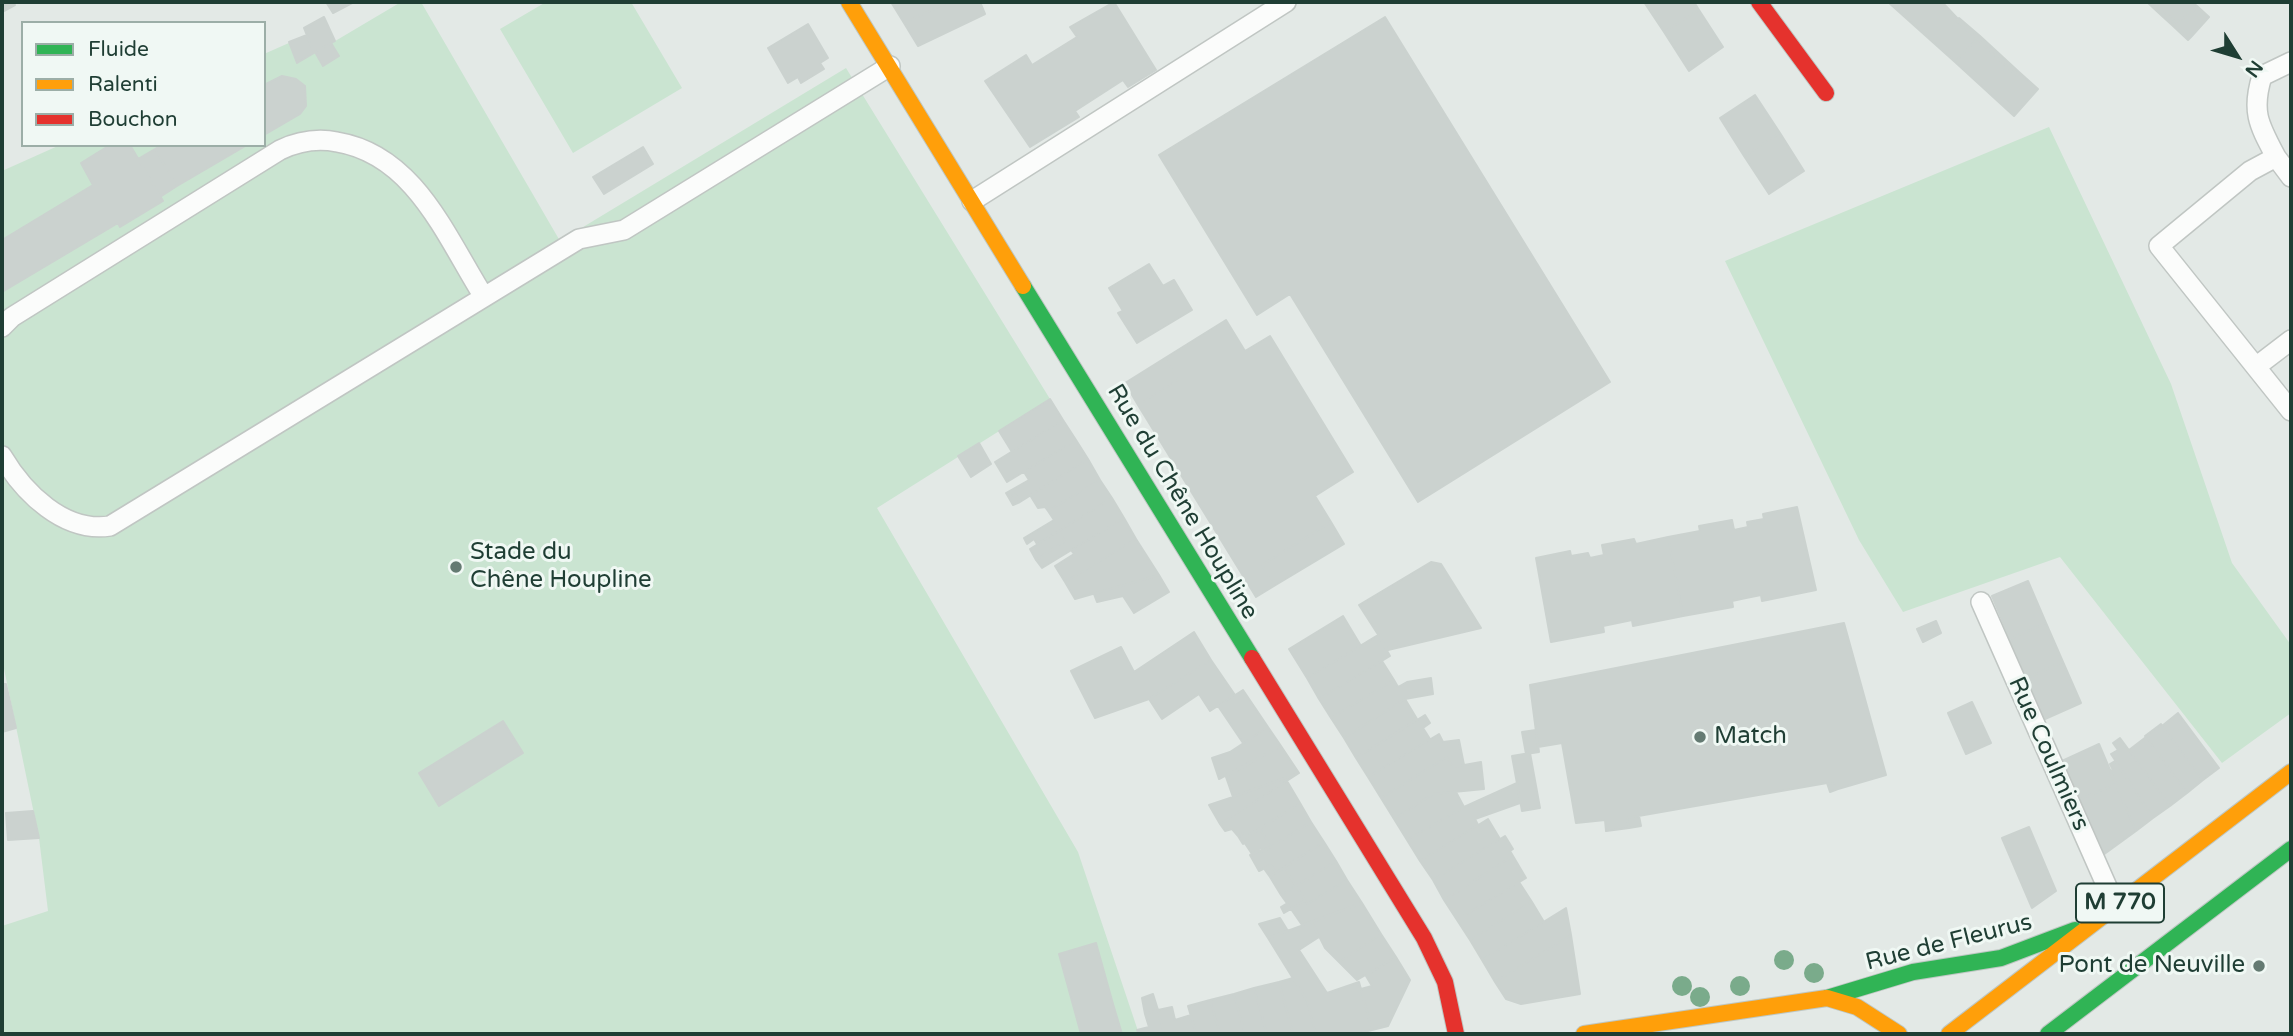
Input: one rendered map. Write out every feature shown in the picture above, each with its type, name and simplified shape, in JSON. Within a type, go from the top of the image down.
[{"type":"street","name":"Rue du Chêne Houpline","points":[[849,2],[1424,938],[1445,982],[1456,1034]]},
{"type":"street","points":[[1759,2],[1826,93]]},
{"type":"street","name":"M 770","points":[[1949,1034],[2291,772]]},
{"type":"street","name":"M 770","points":[[2048,1034],[2291,849]]},
{"type":"street","name":"Rue de Fleurus","points":[[1584,1034],[1827,998],[1913,972],[2022,952],[2071,932],[2116,907]]},
{"type":"street","name":"Rue de Fleurus","points":[[1827,998],[1857,1007],[1899,1034]]},
{"type":"lane","points":[[972,201],[1286,2]]},
{"type":"lane","points":[[2291,62],[2262,76],[2255,99],[2258,123],[2276,157],[2291,177]]},
{"type":"lane","points":[[2,456],[16,479],[47,508],[82,525],[110,526],[579,239],[624,230],[890,66]]},
{"type":"lane","points":[[2,327],[12,317],[280,150],[309,140],[357,146],[396,167],[417,190],[484,297]]},
{"type":"lane","points":[[2276,157],[2250,171],[2159,246],[2291,411]]},
{"type":"lane","points":[[2257,366],[2291,340]]},
{"type":"lane","name":"Rue Coulmiers","points":[[1981,602],[2116,907]]},
{"type":"green space","name":"Stade du Chêne Houpline","points":[[401,2],[421,2],[560,241],[846,68],[1050,399],[877,508],[1078,852],[1139,1034],[2,1034],[2,926],[48,911],[39,838],[2,659],[2,171],[56,147],[266,147],[266,53],[307,35],[315,53]]},
{"type":"green space","points":[[546,2],[631,2],[682,88],[573,153],[500,29]]},
{"type":"green space","points":[[2049,127],[2171,384],[2232,563],[2291,645],[2291,713],[2222,763],[2060,557],[1903,612],[1859,540],[1725,261]]},
{"type":"building","points":[[2,2],[13,2],[15,5],[2,12]]},
{"type":"building","points":[[326,2],[354,2],[333,13]]},
{"type":"building","points":[[891,2],[949,2],[904,23]]},
{"type":"building","points":[[949,2],[980,2],[985,14],[918,46],[904,23]]},
{"type":"building","points":[[1114,2],[1156,70],[1128,87],[1123,80],[1075,111],[1079,117],[1030,147],[985,81],[1026,55],[1032,65],[1077,37],[1070,27]]},
{"type":"building","points":[[1644,2],[1694,2],[1699,10],[1664,32]]},
{"type":"building","points":[[1888,2],[1942,2],[1977,39],[1955,62]]},
{"type":"building","points":[[2147,2],[2192,2],[2197,6],[2192,13],[2176,22],[2164,12],[2161,15]]},
{"type":"building","points":[[2197,6],[2209,17],[2191,37],[2176,22],[2192,13]]},
{"type":"building","points":[[1699,10],[1723,47],[1689,71],[1664,32]]},
{"type":"building","points":[[2164,12],[2176,22],[2172,25],[2161,15]]},
{"type":"building","points":[[324,17],[335,41],[314,53],[304,28]]},
{"type":"building","points":[[1385,17],[1610,382],[1418,502],[1290,294],[1257,315],[1159,155]]},
{"type":"building","points":[[1959,18],[1980,36],[1977,39],[1957,21]]},
{"type":"building","points":[[2176,22],[2191,37],[2188,40],[2172,25]]},
{"type":"building","points":[[808,24],[828,58],[820,63],[824,69],[801,83],[798,77],[788,83],[768,48]]},
{"type":"building","points":[[307,35],[314,53],[297,63],[289,42]]},
{"type":"building","points":[[1980,36],[2019,72],[2017,76],[1977,39]]},
{"type":"building","points":[[1977,39],[2017,76],[2019,72],[2038,89],[2014,116],[1955,62]]},
{"type":"building","points":[[331,43],[339,56],[323,66],[315,52]]},
{"type":"building","points":[[282,76],[296,79],[305,86],[306,106],[300,114],[266,134],[266,84]]},
{"type":"building","points":[[1755,95],[1780,133],[1744,156],[1720,118]]},
{"type":"building","points":[[1780,133],[1804,171],[1769,194],[1744,156]]},
{"type":"building","points":[[107,147],[131,147],[163,201],[120,227],[118,223],[2,292],[2,240],[93,185],[81,163]]},
{"type":"building","points":[[158,147],[244,147],[177,186],[155,149]]},
{"type":"building","points":[[643,147],[653,164],[604,194],[593,177]]},
{"type":"building","points":[[155,149],[177,186],[160,197],[138,159]]},
{"type":"building","points":[[1149,264],[1163,286],[1174,280],[1192,310],[1137,343],[1118,313],[1123,311],[1109,288]]},
{"type":"building","points":[[1226,320],[1245,351],[1270,336],[1353,472],[1315,496],[1331,522],[1262,565],[1274,586],[1256,597],[1138,405],[1178,380],[1165,358]]},
{"type":"building","points":[[1165,358],[1178,380],[1138,405],[1125,383]]},
{"type":"building","points":[[1050,399],[1063,420],[1012,452],[999,431]]},
{"type":"building","points":[[1063,420],[1076,440],[1007,482],[995,462]]},
{"type":"building","points":[[1076,440],[1088,459],[1020,502],[1015,494],[1009,498],[1006,493],[1029,480],[1024,472]]},
{"type":"building","points":[[979,443],[991,464],[971,477],[958,456]]},
{"type":"building","points":[[1088,459],[1100,480],[1048,511],[1045,507],[1038,508],[1030,495]]},
{"type":"building","points":[[1100,480],[1112,498],[1037,544],[1034,539],[1027,544],[1024,538],[1054,520],[1048,511]]},
{"type":"building","points":[[1015,494],[1020,502],[1013,505],[1009,498]]},
{"type":"building","points":[[1112,498],[1124,518],[1042,568],[1036,560],[1065,541],[1059,531]]},
{"type":"building","points":[[1797,507],[1816,590],[1762,601],[1761,595],[1732,601],[1733,607],[1683,616],[1668,537],[1700,531],[1699,526],[1732,520],[1734,530],[1748,527],[1747,522],[1764,519],[1763,514]]},
{"type":"building","points":[[1124,518],[1136,539],[1065,582],[1055,566],[1074,554],[1071,550]]},
{"type":"building","points":[[1331,522],[1344,544],[1274,586],[1262,565]]},
{"type":"building","points":[[1059,531],[1065,541],[1036,560],[1030,549]]},
{"type":"building","points":[[1668,537],[1683,616],[1633,626],[1632,620],[1603,626],[1604,632],[1551,642],[1536,558],[1570,551],[1571,556],[1588,553],[1590,558],[1604,555],[1602,545],[1634,539],[1636,544]]},
{"type":"building","points":[[1136,539],[1159,575],[1075,599],[1065,582]]},
{"type":"building","points":[[1431,562],[1441,564],[1481,628],[1388,650],[1359,605]]},
{"type":"building","points":[[1159,575],[1169,592],[1134,613],[1123,596],[1097,602],[1094,594]]},
{"type":"building","points":[[2028,581],[2046,623],[2010,639],[1992,596]]},
{"type":"building","points":[[1343,616],[1361,646],[1307,678],[1289,649]]},
{"type":"building","points":[[1936,621],[1941,633],[1923,642],[1917,629]]},
{"type":"building","points":[[1844,623],[1886,775],[1838,789],[1836,784],[1827,783],[1627,818],[1629,828],[1606,831],[1605,820],[1576,823],[1562,743],[1538,747],[1530,685]]},
{"type":"building","points":[[2046,623],[2063,662],[2027,678],[2010,639]]},
{"type":"building","points":[[1194,632],[1211,660],[1149,699],[1095,718],[1071,671],[1121,647],[1134,672]]},
{"type":"building","points":[[1378,635],[1390,656],[1319,699],[1307,678]]},
{"type":"building","points":[[1211,660],[1235,695],[1210,711],[1199,694],[1162,719],[1149,699]]},
{"type":"building","points":[[1382,661],[1394,680],[1331,718],[1319,699]]},
{"type":"building","points":[[2063,662],[2081,703],[2045,719],[2027,678]]},
{"type":"building","points":[[1431,678],[1433,694],[1405,699],[1344,738],[1331,718],[1394,680],[1398,687],[1407,682]]},
{"type":"building","points":[[2,684],[6,684],[16,728],[2,732]]},
{"type":"building","points":[[1243,690],[1268,727],[1243,743],[1218,706]]},
{"type":"building","points":[[1405,699],[1417,719],[1356,758],[1344,738]]},
{"type":"building","points":[[1972,702],[1991,743],[1966,754],[1948,713]]},
{"type":"building","points":[[2178,713],[2219,768],[2203,780],[2162,726]]},
{"type":"building","points":[[1425,715],[1430,723],[1423,728],[1430,739],[1368,777],[1356,758]]},
{"type":"building","points":[[503,721],[523,753],[439,806],[419,773]]},
{"type":"building","points":[[2161,724],[2203,780],[2187,793],[2145,736]]},
{"type":"building","points":[[1268,727],[1281,746],[1219,779],[1212,758],[1230,752]]},
{"type":"building","points":[[1536,730],[1539,752],[1526,754],[1522,732]]},
{"type":"building","points":[[1439,734],[1443,742],[1459,740],[1464,765],[1453,767],[1447,757],[1381,798],[1368,777]]},
{"type":"building","points":[[2146,737],[2187,793],[2170,806],[2129,750]]},
{"type":"building","points":[[2120,738],[2170,806],[2153,818],[2111,754],[2118,750],[2113,743]]},
{"type":"building","points":[[2099,744],[2116,784],[2079,800],[2062,761]]},
{"type":"building","points":[[1281,746],[1299,773],[1233,797],[1226,777]]},
{"type":"building","points":[[1530,753],[1540,808],[1522,811],[1512,756]]},
{"type":"building","points":[[1447,757],[1453,767],[1481,762],[1484,789],[1433,794],[1394,819],[1381,798]]},
{"type":"building","points":[[2115,761],[2153,818],[2136,831],[2110,771],[2113,770],[2110,764]]},
{"type":"building","points":[[1299,773],[1220,824],[1209,805],[1233,797]]},
{"type":"building","points":[[1287,781],[1300,803],[1247,836],[1244,833],[1238,836],[1232,829],[1225,831],[1220,824]]},
{"type":"building","points":[[1517,783],[1520,803],[1475,819],[1478,825],[1420,861],[1407,840],[1464,807]]},
{"type":"building","points":[[1827,783],[1836,784],[1838,789],[1830,792]]},
{"type":"building","points":[[2116,784],[2136,831],[2103,855],[2079,800]]},
{"type":"building","points":[[1456,792],[1464,807],[1407,840],[1394,819],[1433,794]]},
{"type":"building","points":[[1300,803],[1311,822],[1271,847],[1260,829]]},
{"type":"building","points":[[33,811],[39,838],[8,840],[6,813]]},
{"type":"building","points":[[1639,816],[1641,826],[1629,828],[1627,818]]},
{"type":"building","points":[[1488,819],[1500,839],[1433,880],[1420,861]]},
{"type":"building","points":[[1311,822],[1324,842],[1276,873],[1271,865],[1259,871],[1250,855],[1261,848],[1263,852]]},
{"type":"building","points":[[2029,827],[2056,891],[2032,908],[2002,838]]},
{"type":"building","points":[[1260,829],[1271,847],[1252,854],[1244,842],[1248,840],[1247,836]]},
{"type":"building","points":[[1244,833],[1248,840],[1243,844],[1238,836]]},
{"type":"building","points":[[1505,836],[1513,849],[1510,851],[1513,856],[1444,900],[1433,880]]},
{"type":"building","points":[[1324,842],[1336,861],[1296,886],[1284,867]]},
{"type":"building","points":[[1513,856],[1526,878],[1457,920],[1444,900]]},
{"type":"building","points":[[1336,861],[1347,880],[1307,904],[1296,886]]},
{"type":"building","points":[[1271,865],[1276,873],[1270,877],[1265,870]]},
{"type":"building","points":[[1284,867],[1296,886],[1281,895],[1270,877]]},
{"type":"building","points":[[1347,880],[1362,903],[1302,925],[1291,909],[1305,900],[1307,904]]},
{"type":"building","points":[[1519,882],[1532,902],[1470,940],[1457,920]]},
{"type":"building","points":[[1296,886],[1305,900],[1291,909],[1281,895]]},
{"type":"building","points":[[1532,902],[1544,922],[1482,960],[1470,940]]},
{"type":"building","points":[[1362,903],[1381,934],[1339,962],[1325,948],[1312,922]]},
{"type":"building","points":[[1286,904],[1291,909],[1284,913],[1281,907]]},
{"type":"building","points":[[1566,908],[1571,935],[1495,982],[1482,960]]},
{"type":"building","points":[[1280,918],[1288,931],[1268,938],[1259,924]]},
{"type":"building","points":[[1312,922],[1319,937],[1299,950],[1327,993],[1359,982],[1372,1030],[1356,1034],[1316,1034],[1307,1001],[1268,938]]},
{"type":"building","points":[[1381,934],[1396,957],[1357,980],[1339,962]]},
{"type":"building","points":[[1571,935],[1580,994],[1521,1004],[1506,999],[1495,982]]},
{"type":"building","points":[[1096,943],[1122,1034],[1081,1034],[1059,954]]},
{"type":"building","points":[[1396,957],[1410,980],[1388,1026],[1372,1030],[1361,989],[1372,986],[1366,976]]},
{"type":"building","points":[[1293,978],[1307,1001],[1316,1034],[1293,1034],[1279,982]]},
{"type":"building","points":[[1279,982],[1293,1034],[1267,1034],[1254,988]]},
{"type":"building","points":[[1254,988],[1267,1034],[1245,1034],[1234,994]]},
{"type":"building","points":[[1153,994],[1158,1010],[1145,1014],[1142,998]]},
{"type":"building","points":[[1234,994],[1245,1034],[1220,1034],[1210,1000]]},
{"type":"building","points":[[1210,1000],[1220,1034],[1196,1034],[1188,1006]]},
{"type":"building","points":[[1172,1007],[1175,1020],[1191,1015],[1196,1034],[1164,1034],[1158,1010]]},
{"type":"building","points":[[1158,1010],[1164,1034],[1139,1034],[1137,1030],[1149,1027],[1145,1014]]},
{"type":"traffic: fast","points":[[1023,286],[1252,658]]},
{"type":"traffic: fast","points":[[2048,1034],[2291,849]]},
{"type":"traffic: fast","points":[[1827,998],[1913,972],[2001,958],[2075,930]]},
{"type":"traffic: slow","points":[[849,2],[1023,286]]},
{"type":"traffic: slow","points":[[1949,1034],[2291,772]]},
{"type":"traffic: slow","points":[[1584,1034],[1827,998],[1857,1007],[1899,1034]]},
{"type":"traffic: jam","points":[[1759,2],[1826,93]]},
{"type":"traffic: jam","points":[[1252,658],[1424,938],[1445,982],[1456,1034]]},
{"type":"place","name":"Stade du Chêne Houpline","points":[[456,567]]},
{"type":"place","name":"Match","points":[[1700,737]]},
{"type":"place","name":"Pont de Neuville","points":[[2259,966]]}]
